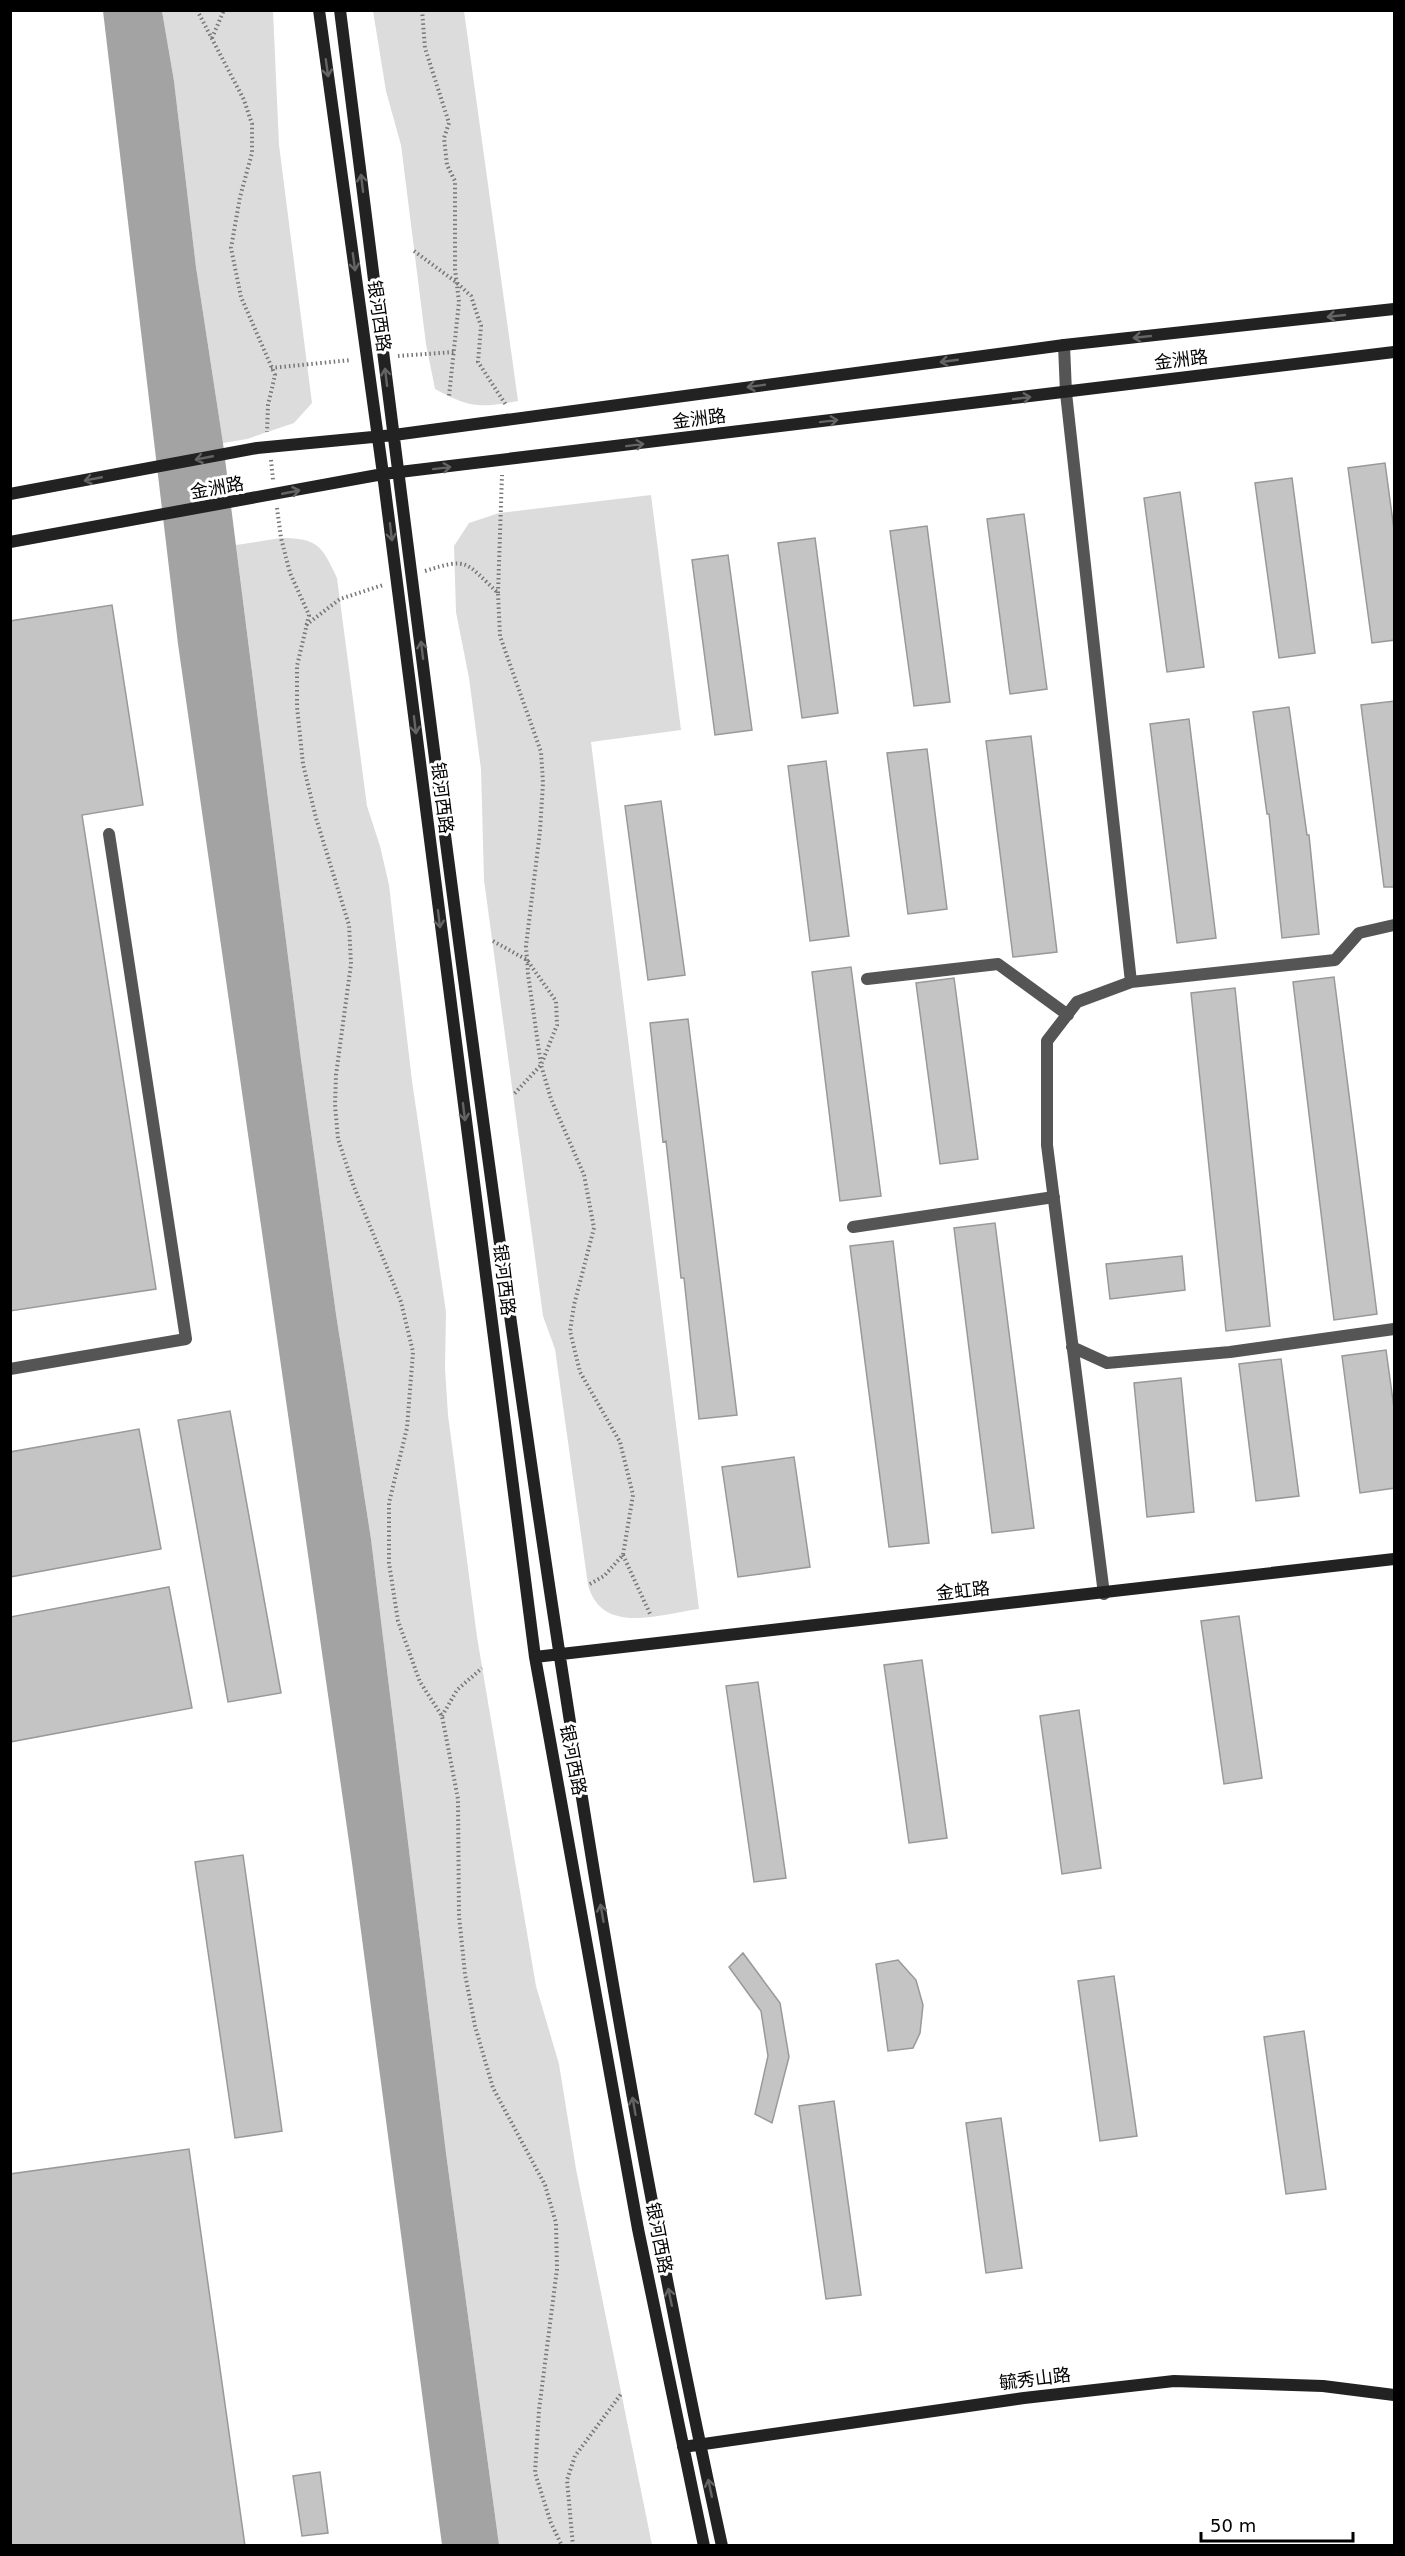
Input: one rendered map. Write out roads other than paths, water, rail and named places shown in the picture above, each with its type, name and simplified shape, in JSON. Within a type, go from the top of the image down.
[{"type":"main road","name":"银河西路","points":[[319,10],[383,474],[535,1657],[638,2229],[704,2546]]},
{"type":"main road","name":"银河西路","points":[[340,10],[465,1000],[558,1653],[653,2218],[722,2546]]},
{"type":"main road","name":"金洲路","points":[[10,494],[257,448],[394,435],[1064,345],[1395,309]]},
{"type":"main road","name":"金洲路","points":[[10,542],[383,474],[1395,352]]},
{"type":"main road","name":"金虹路","points":[[535,1657],[1104,1594],[1395,1559]]},
{"type":"main road","name":"毓秀山路","points":[[683,2447],[1024,2398],[1174,2381],[1323,2386],[1395,2395]]},
{"type":"lane","points":[[1064,345],[1066,393],[1131,982]]},
{"type":"lane","points":[[10,1369],[186,1338],[110,834]]},
{"type":"lane","points":[[1104,1594],[1047,1145],[1047,1041],[1077,1002],[1131,982],[1335,960],[1359,933],[1395,924]]},
{"type":"lane","points":[[867,979],[998,964],[1068,1015]]},
{"type":"lane","points":[[853,1227],[1054,1197]]},
{"type":"lane","points":[[1072,1347],[1107,1363],[1230,1352],[1395,1329]]}]
